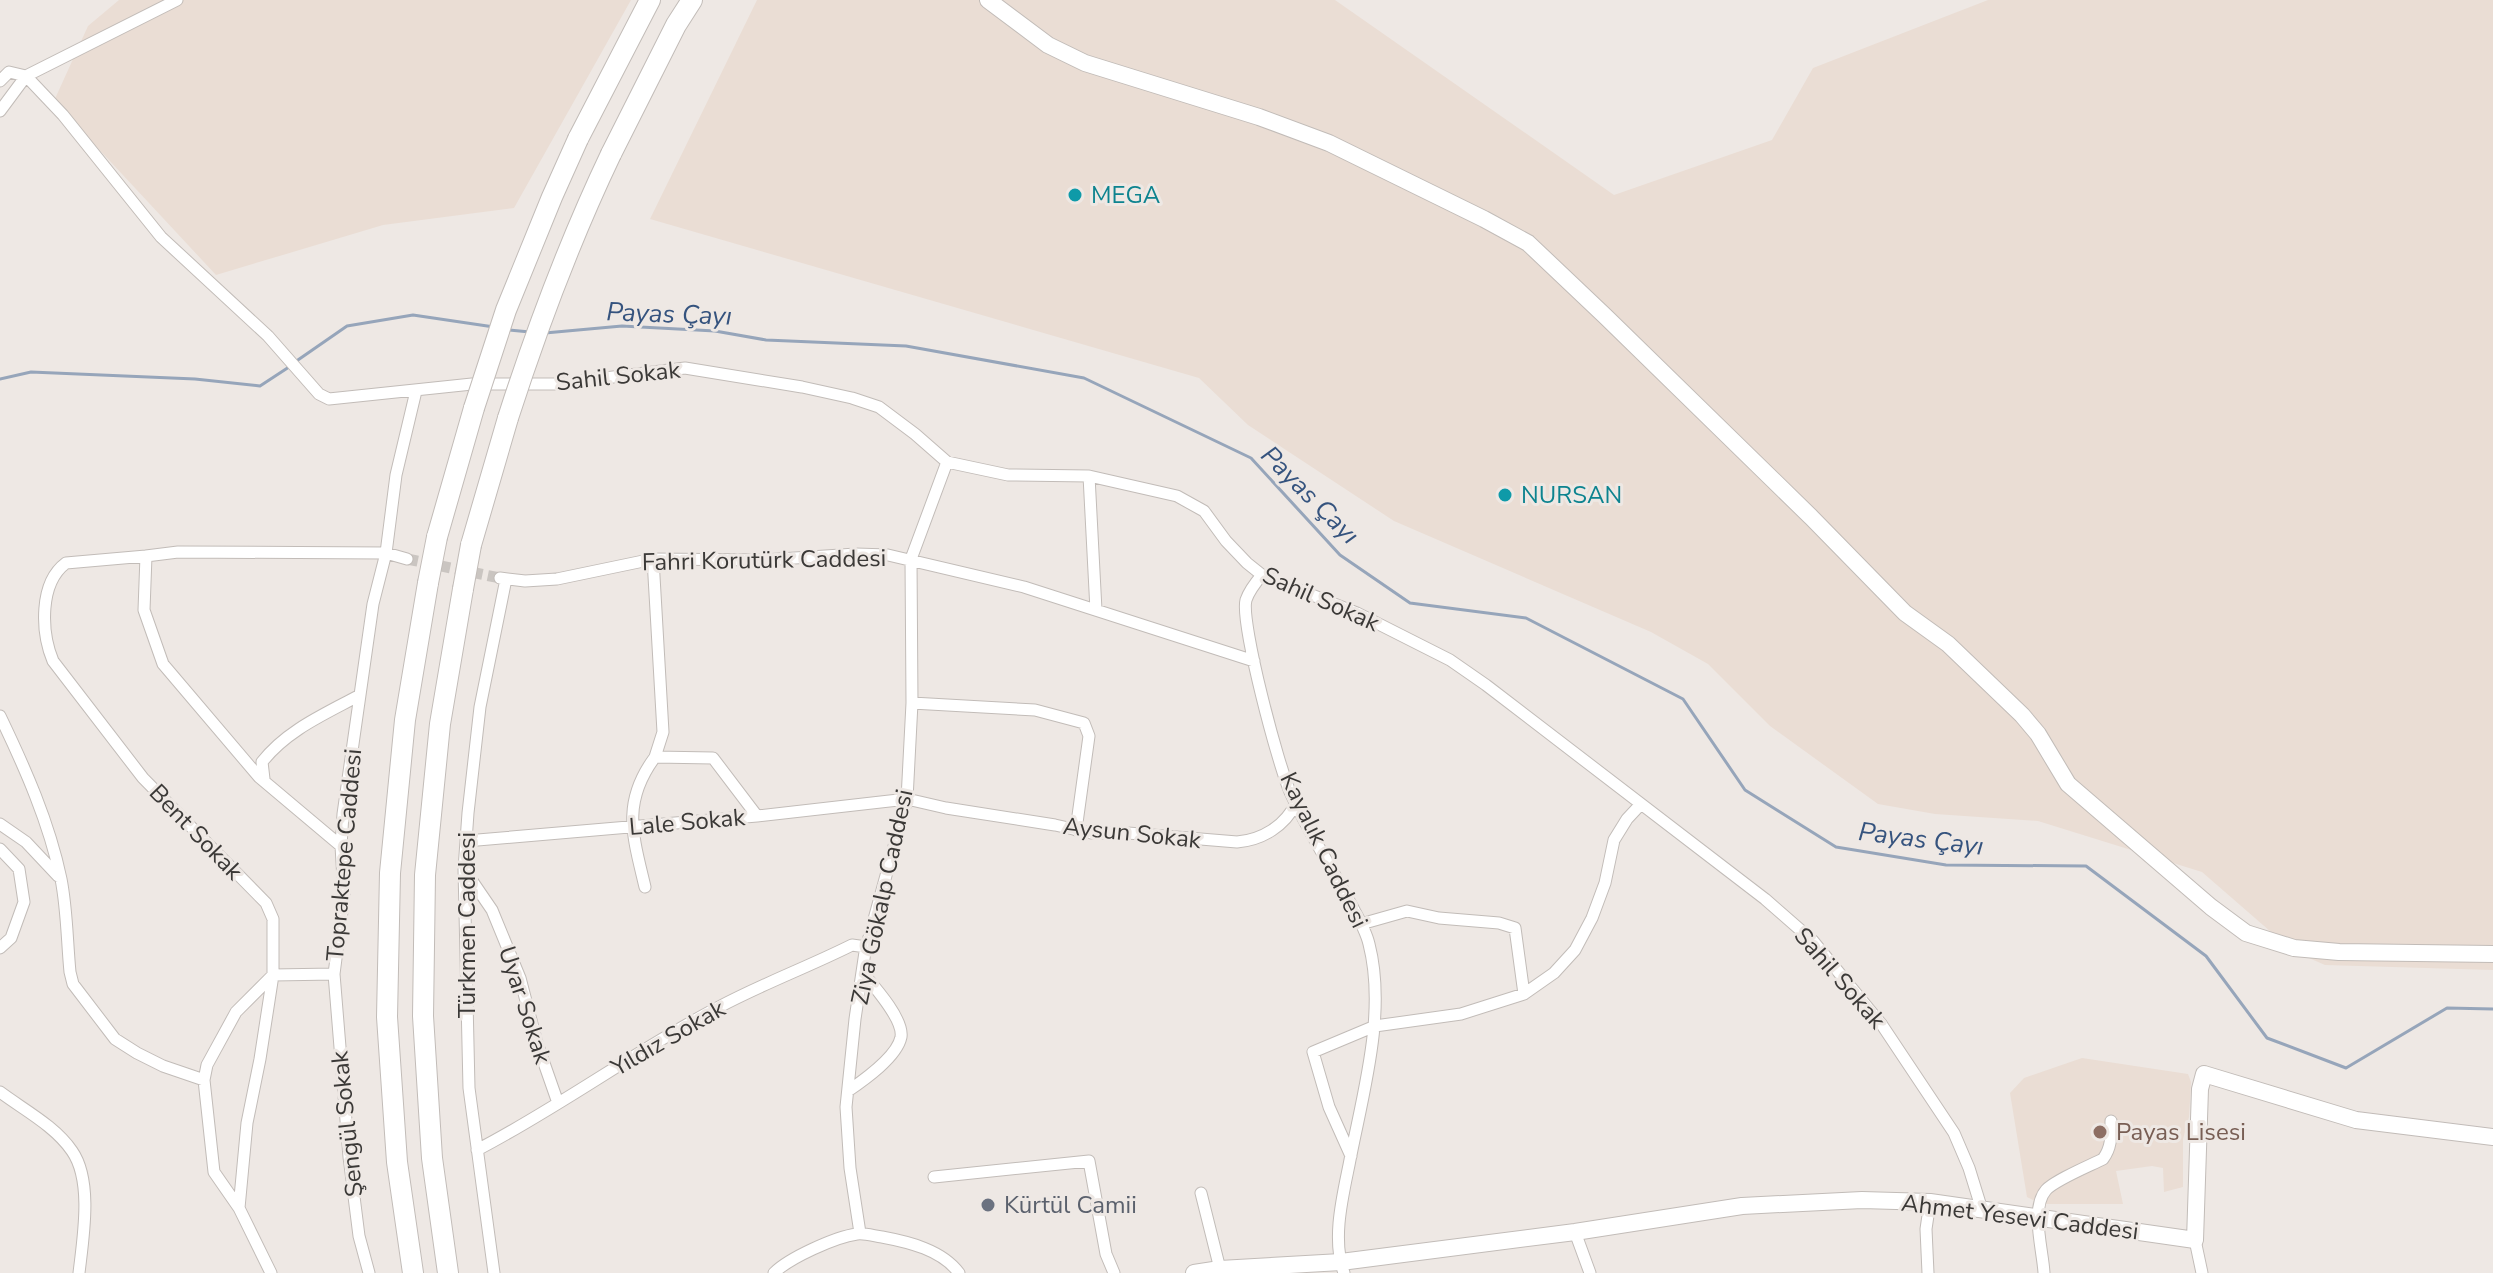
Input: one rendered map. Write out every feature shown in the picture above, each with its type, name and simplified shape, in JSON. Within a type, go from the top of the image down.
[{"type":"highway","points":[[413,1273],[397,1162],[387,1017],[390,873],[405,720],[428,583],[437,537],[506,310],[578,139],[650,0]]},
{"type":"highway","points":[[448,1273],[432,1158],[423,1016],[425,875],[440,724],[471,545],[539,322],[584,211],[676,25],[692,0]]},
{"type":"street","points":[[0,111],[26,76],[177,0]]},
{"type":"street","points":[[988,0],[1048,45],[1085,63],[1259,117],[1329,143],[1528,243],[1811,517],[1905,613],[1948,644],[2022,715],[2038,734],[2068,784],[2211,907],[2246,933],[2294,948],[2339,952],[2493,954]]},
{"type":"street","points":[[0,81],[9,72],[26,76]]},
{"type":"street","name":"Sahil Sokak","points":[[26,76],[63,115],[161,237],[268,336],[319,394],[329,399],[472,384],[557,384],[685,368],[802,387],[879,407],[947,462],[1008,475],[1089,476],[1177,496],[1204,511],[1226,541],[1262,575],[1357,613],[1450,660],[1486,685],[1765,899],[1813,941],[1882,1025],[1954,1133],[1982,1210]]},
{"type":"street","name":"Topraktepe Caddesi","points":[[273,975],[334,974],[344,896],[343,814],[373,604],[386,553],[396,475],[416,391]]},
{"type":"street","points":[[911,559],[947,462]]},
{"type":"street","points":[[1089,476],[1096,610]]},
{"type":"street","points":[[341,846],[259,777],[163,664],[144,610],[146,556],[178,552],[386,553],[407,559]]},
{"type":"street","name":"Fahri Korutürk Caddesi","points":[[503,579],[557,579],[653,559],[764,560],[888,555],[1024,587],[1254,661]]},
{"type":"street","name":"Bent Sokak","points":[[146,556],[66,563],[57,570],[46,604],[48,648],[53,661],[143,778],[266,903],[273,919],[273,975],[247,1123],[239,1208]]},
{"type":"street","points":[[645,887],[631,827],[641,776],[655,757],[663,732],[653,559]]},
{"type":"street","name":"Ziya Gökalp Caddesi","points":[[860,1233],[846,1107],[866,947],[907,799],[912,703],[911,559]]},
{"type":"street","name":"Kayalık Caddesi","points":[[1262,575],[1245,602],[1254,661],[1275,745],[1291,793],[1369,942],[1376,986],[1375,1026],[1339,1229],[1342,1268]]},
{"type":"street","name":"Türkmen Caddesi","points":[[494,1273],[469,1088],[464,869],[480,707],[503,579]]},
{"type":"street","points":[[264,779],[262,762],[269,753],[305,724],[360,695]]},
{"type":"street","points":[[912,703],[1035,710],[1084,723],[1089,736],[1076,830]]},
{"type":"street","points":[[0,716],[28,774],[61,879],[73,984],[115,1039],[163,1066],[204,1080]]},
{"type":"street","points":[[655,757],[713,758],[757,816]]},
{"type":"street","name":"Lale Sokak","points":[[466,841],[757,816],[907,799]]},
{"type":"street","name":"Aysun Sokak","points":[[907,799],[1091,833],[1128,833],[1214,841],[1253,841],[1285,821],[1296,803]]},
{"type":"street","points":[[1351,1156],[1329,1107],[1313,1052],[1375,1026],[1461,1014],[1524,994],[1554,973],[1575,950],[1605,883],[1614,840],[1641,804]]},
{"type":"street","points":[[0,824],[26,842],[61,879]]},
{"type":"street","points":[[0,849],[19,869],[24,902],[11,938],[0,948]]},
{"type":"street","name":"Uyar Sokak","points":[[464,869],[492,910],[520,978],[537,1043],[558,1103]]},
{"type":"street","points":[[1361,924],[1407,911],[1439,918],[1499,923],[1515,928],[1524,994]]},
{"type":"street","name":"Yıldız Sokak","points":[[477,1150],[528,1124],[718,1007],[852,945],[866,947]]},
{"type":"street","points":[[848,1091],[890,1055],[901,1039],[901,1028],[862,972]]},
{"type":"street","name":"Şengül Sokak","points":[[334,974],[349,1157],[359,1236],[369,1273]]},
{"type":"street","points":[[271,1273],[239,1208],[214,1172],[204,1080],[207,1065],[236,1012],[273,975]]},
{"type":"street","points":[[2202,1273],[2195,1240],[2200,1089],[2204,1074],[2356,1120],[2493,1137]]},
{"type":"street","points":[[0,1092],[54,1131],[74,1153],[85,1188],[79,1273]]},
{"type":"street","points":[[2044,1273],[2037,1217],[2043,1195],[2046,1190],[2103,1159],[2108,1152],[2111,1121]]},
{"type":"street","points":[[934,1177],[1089,1161],[1106,1254],[1114,1273]]},
{"type":"street","points":[[1201,1193],[1220,1269]]},
{"type":"street","name":"Ahmet Yesevi Caddesi","points":[[1194,1273],[1220,1269],[1342,1268],[1742,1206],[1862,1200],[1930,1202],[2195,1240]]},
{"type":"street","points":[[1928,1273],[1926,1229],[1930,1202]]},
{"type":"street","points":[[1575,1232],[1590,1273]]},
{"type":"street","points":[[774,1273],[785,1262],[860,1233],[914,1243],[956,1269],[972,1273]]},
{"type":"shaded area","points":[[119,0],[631,0],[514,208],[383,225],[216,275],[54,101],[88,26]]},
{"type":"shaded area","points":[[757,0],[1335,0],[1614,195],[1772,140],[1813,68],[1988,0],[2493,0],[2493,970],[2325,965],[2293,951],[2202,872],[2038,821],[1935,814],[1878,804],[1770,726],[1708,664],[1651,632],[1394,521],[1248,425],[1199,378],[650,219]]},
{"type":"shaded area","name":"Payas Lisesi","points":[[2082,1058],[2188,1074],[2191,1082],[2189,1117],[2183,1139],[2183,1187],[2164,1192],[2163,1168],[2152,1166],[2116,1171],[2123,1204],[2041,1204],[2027,1197],[2010,1093],[2024,1078]]},
{"type":"waterway","name":"Payas Çayı","points":[[295,362],[347,326],[413,315],[494,327]]},
{"type":"waterway","name":"Payas Çayı","points":[[545,333],[622,326],[715,331],[766,340],[906,346],[1084,378],[1251,458],[1340,555],[1410,603],[1526,618],[1683,699],[1745,790],[1836,847],[1946,865],[2086,866],[2206,956],[2267,1038],[2346,1068],[2447,1008],[2493,1009]]},
{"type":"waterway","name":"Payas Çayı","points":[[509,330],[530,332]]},
{"type":"waterway","name":"Payas Çayı","points":[[0,379],[31,372],[195,379],[260,386],[289,367]]},
{"type":"tunnel","points":[[407,559],[500,578]]},
{"type":"place","name":"MEGA","points":[[1075,195]]},
{"type":"place","name":"NURSAN","points":[[1505,495]]},
{"type":"place","name":"Payas Lisesi","points":[[2100,1132]]},
{"type":"place","name":"Kürtül Camii","points":[[988,1205]]}]
